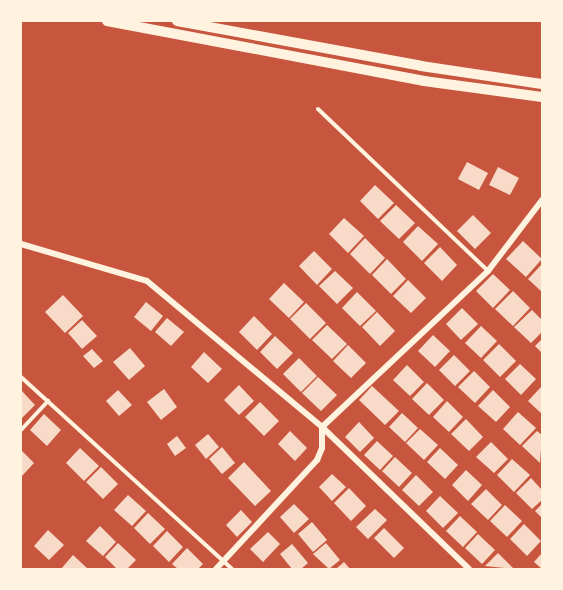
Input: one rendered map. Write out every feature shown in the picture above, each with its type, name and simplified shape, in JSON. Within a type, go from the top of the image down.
[{"type":"main road","points":[[107,21],[424,81],[542,97]]},
{"type":"main road","points":[[177,21],[421,66],[542,84]]},
{"type":"street","points":[[216,569],[316,460],[322,448],[322,427],[488,271],[542,200]]},
{"type":"street","points":[[21,244],[147,281],[322,427],[469,569]]},
{"type":"lane","points":[[318,109],[488,271]]},
{"type":"lane","points":[[21,377],[232,569]]},
{"type":"lane","points":[[21,430],[48,401]]},
{"type":"building","points":[[467,162],[488,173],[479,190],[458,179]]},
{"type":"building","points":[[498,167],[519,178],[510,195],[489,185]]},
{"type":"building","points":[[375,185],[394,203],[378,219],[360,201]]},
{"type":"building","points":[[396,205],[415,223],[399,239],[380,221]]},
{"type":"building","points":[[473,215],[491,233],[475,249],[457,231]]},
{"type":"building","points":[[344,218],[364,236],[348,253],[329,234]]},
{"type":"building","points":[[418,226],[438,244],[422,261],[403,242]]},
{"type":"building","points":[[365,238],[385,258],[370,274],[350,254]]},
{"type":"building","points":[[523,241],[542,259],[526,277],[506,259]]},
{"type":"building","points":[[440,247],[457,265],[442,281],[424,263]]},
{"type":"building","points":[[314,251],[332,269],[317,285],[299,266]]},
{"type":"building","points":[[387,259],[406,279],[391,294],[372,275]]},
{"type":"building","points":[[542,264],[542,292],[528,279]]},
{"type":"building","points":[[335,271],[353,288],[337,304],[319,286]]},
{"type":"building","points":[[493,274],[510,290],[493,308],[476,291]]},
{"type":"building","points":[[408,280],[426,298],[411,313],[393,296]]},
{"type":"building","points":[[284,283],[304,302],[289,318],[269,299]]},
{"type":"building","points":[[513,291],[530,308],[513,326],[495,309]]},
{"type":"building","points":[[357,292],[376,311],[360,326],[342,308]]},
{"type":"building","points":[[63,295],[83,316],[65,333],[45,312]]},
{"type":"building","points":[[146,302],[163,316],[151,331],[134,317]]},
{"type":"building","points":[[306,303],[326,323],[310,339],[290,319]]},
{"type":"building","points":[[462,308],[478,324],[461,340],[446,324]]},
{"type":"building","points":[[532,310],[542,320],[542,332],[531,343],[514,327]]},
{"type":"building","points":[[377,312],[395,331],[380,346],[362,327]]},
{"type":"building","points":[[254,316],[272,334],[257,350],[239,332]]},
{"type":"building","points":[[167,318],[184,332],[171,346],[155,332]]},
{"type":"building","points":[[82,320],[97,336],[82,349],[68,333]]},
{"type":"building","points":[[327,325],[347,344],[332,359],[312,340]]},
{"type":"building","points":[[481,326],[497,341],[481,358],[465,343]]},
{"type":"building","points":[[433,335],[450,351],[435,367],[418,351]]},
{"type":"building","points":[[275,336],[293,353],[277,369],[260,352]]},
{"type":"building","points":[[542,339],[542,353],[535,346]]},
{"type":"building","points":[[499,344],[516,361],[500,377],[483,360]]},
{"type":"building","points":[[348,345],[366,363],[351,378],[333,361]]},
{"type":"building","points":[[130,348],[145,366],[129,380],[113,362]]},
{"type":"building","points":[[92,349],[103,361],[94,368],[83,356]]},
{"type":"building","points":[[204,352],[222,369],[208,383],[191,367]]},
{"type":"building","points":[[454,355],[470,371],[455,386],[439,370]]},
{"type":"building","points":[[299,358],[317,376],[301,392],[283,374]]},
{"type":"building","points":[[520,364],[536,379],[521,395],[505,379]]},
{"type":"building","points":[[407,365],[424,382],[410,396],[393,380]]},
{"type":"building","points":[[474,371],[490,387],[475,403],[458,387]]},
{"type":"building","points":[[318,377],[337,395],[321,411],[302,393]]},
{"type":"building","points":[[427,383],[444,400],[429,415],[412,399]]},
{"type":"building","points":[[239,385],[254,401],[239,415],[224,400]]},
{"type":"building","points":[[372,386],[399,411],[385,425],[359,400]]},
{"type":"building","points":[[542,386],[542,414],[528,401]]},
{"type":"building","points":[[164,389],[177,407],[161,420],[147,402]]},
{"type":"building","points":[[21,390],[35,405],[21,419]]},
{"type":"building","points":[[118,390],[132,405],[119,416],[106,401]]},
{"type":"building","points":[[493,390],[510,407],[496,422],[478,406]]},
{"type":"building","points":[[447,401],[463,417],[449,432],[433,417]]},
{"type":"building","points":[[260,402],[279,421],[264,436],[245,417]]},
{"type":"building","points":[[518,412],[536,428],[520,445],[503,429]]},
{"type":"building","points":[[402,413],[418,428],[405,442],[389,427]]},
{"type":"building","points":[[44,414],[61,430],[47,446],[30,430]]},
{"type":"building","points":[[466,419],[483,437],[469,451],[451,434]]},
{"type":"building","points":[[359,422],[374,438],[360,452],[345,437]]},
{"type":"building","points":[[420,429],[438,445],[424,460],[406,443]]},
{"type":"building","points":[[290,431],[307,448],[295,461],[278,444]]},
{"type":"building","points":[[537,431],[542,435],[540,463],[522,446]]},
{"type":"building","points":[[208,434],[219,447],[206,459],[195,445]]},
{"type":"building","points":[[177,436],[186,448],[175,456],[167,444]]},
{"type":"building","points":[[377,441],[393,456],[380,470],[364,455]]},
{"type":"building","points":[[491,442],[508,459],[494,473],[476,457]]},
{"type":"building","points":[[222,447],[235,463],[222,474],[209,459]]},
{"type":"building","points":[[80,448],[99,466],[84,481],[66,463]]},
{"type":"building","points":[[440,448],[458,465],[445,479],[427,462]]},
{"type":"building","points":[[21,450],[34,463],[21,477]]},
{"type":"building","points":[[395,457],[412,473],[399,487],[382,471]]},
{"type":"building","points":[[512,459],[530,475],[514,492],[497,475]]},
{"type":"building","points":[[244,462],[271,491],[255,506],[228,478]]},
{"type":"building","points":[[101,467],[118,484],[103,499],[86,482]]},
{"type":"building","points":[[466,470],[482,485],[468,501],[452,485]]},
{"type":"building","points":[[332,474],[346,487],[332,501],[319,487]]},
{"type":"building","points":[[416,475],[433,492],[419,506],[402,490]]},
{"type":"building","points":[[531,478],[542,490],[542,500],[532,509],[516,493]]},
{"type":"building","points":[[349,488],[366,506],[351,521],[334,503]]},
{"type":"building","points":[[486,489],[502,505],[488,520],[471,504]]},
{"type":"building","points":[[128,495],[146,511],[132,526],[114,510]]},
{"type":"building","points":[[440,496],[458,513],[443,528],[426,511]]},
{"type":"building","points":[[294,504],[309,519],[294,533],[280,517]]},
{"type":"building","points":[[542,504],[542,518],[535,511]]},
{"type":"building","points":[[505,505],[522,521],[507,537],[490,521]]},
{"type":"building","points":[[375,509],[387,520],[368,539],[356,527]]},
{"type":"building","points":[[241,510],[252,522],[237,537],[226,525]]},
{"type":"building","points":[[148,513],[165,529],[150,544],[134,528]]},
{"type":"building","points":[[460,516],[477,532],[463,547],[446,531]]},
{"type":"building","points":[[312,522],[327,540],[313,552],[298,534]]},
{"type":"building","points":[[524,524],[541,541],[527,556],[510,539]]},
{"type":"building","points":[[100,526],[116,542],[103,556],[86,541]]},
{"type":"building","points":[[384,528],[404,548],[394,558],[374,538]]},
{"type":"building","points":[[48,530],[64,545],[49,560],[34,546]]},
{"type":"building","points":[[167,531],[183,547],[169,562],[153,546]]},
{"type":"building","points":[[268,532],[280,544],[263,562],[250,549]]},
{"type":"building","points":[[478,534],[495,550],[482,564],[465,548]]},
{"type":"building","points":[[118,543],[136,560],[127,569],[117,569],[105,557]]},
{"type":"building","points":[[326,543],[340,560],[329,569],[313,554]]},
{"type":"building","points":[[292,544],[308,563],[301,569],[292,569],[280,554]]},
{"type":"building","points":[[187,548],[203,564],[198,569],[178,569],[172,564]]},
{"type":"building","points":[[498,553],[514,569],[485,566]]},
{"type":"building","points":[[542,553],[542,569],[534,562]]},
{"type":"building","points":[[73,555],[88,569],[61,569]]},
{"type":"building","points":[[344,562],[350,569],[336,569]]}]
